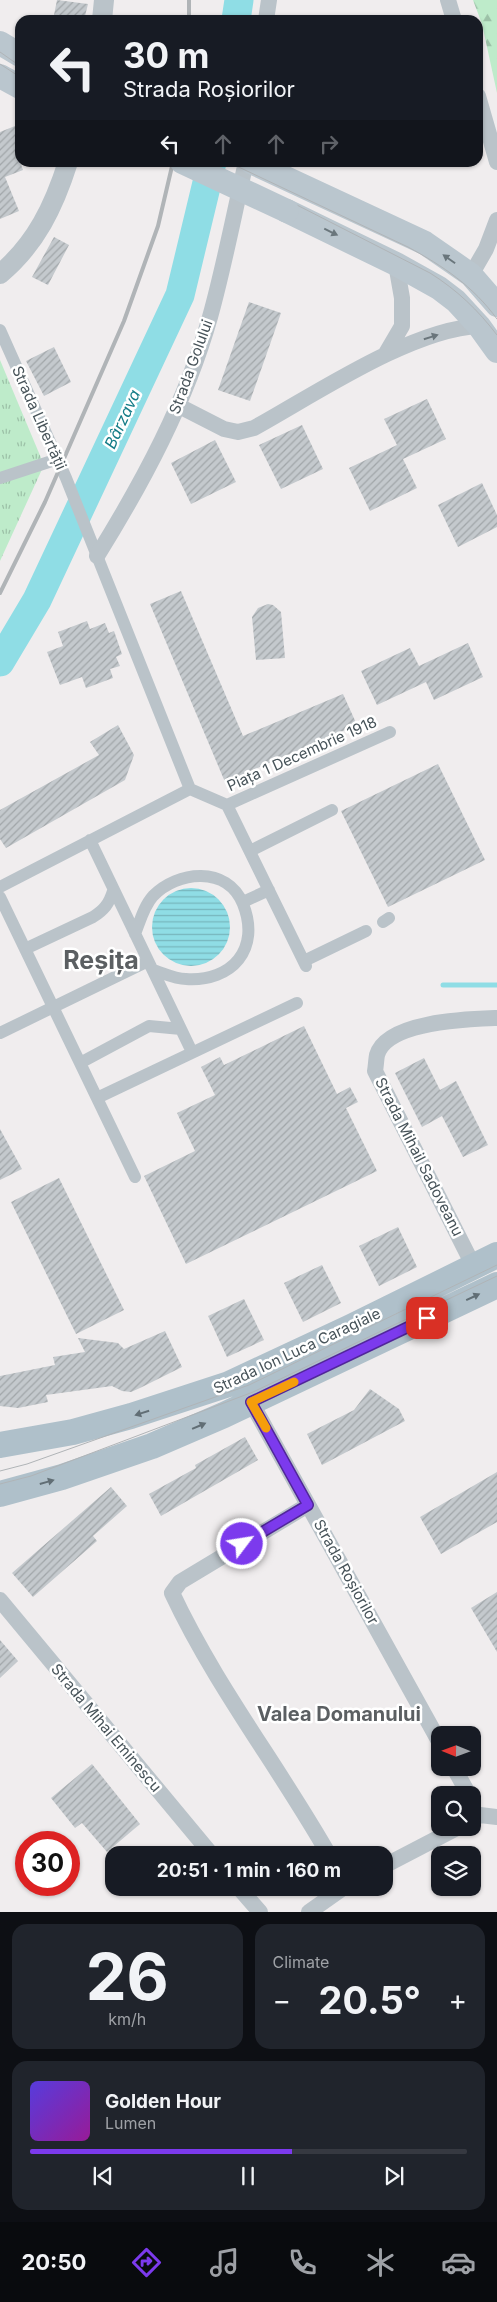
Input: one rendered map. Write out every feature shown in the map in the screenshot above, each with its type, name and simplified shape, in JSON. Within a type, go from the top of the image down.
[{"type":"main road","points":[[0,43],[15,52]]},
{"type":"main road","points":[[193,167],[396,264],[439,288],[456,301],[479,326],[497,351]]},
{"type":"main road","points":[[261,167],[425,243],[471,275],[497,304]]},
{"type":"main road","name":"Strada Ion Luca Caragiale","points":[[0,1445],[64,1434],[131,1416],[229,1384],[474,1267],[497,1254]]},
{"type":"main road","name":"Strada Ion Luca Caragiale","points":[[3,1497],[152,1446],[251,1402],[497,1285]]},
{"type":"street","points":[[102,15],[104,0]]},
{"type":"street","points":[[267,15],[269,0]]},
{"type":"street","points":[[448,0],[452,15]]},
{"type":"street","points":[[483,113],[497,162]]},
{"type":"street","points":[[0,274],[24,252],[36,236],[55,198],[66,167]]},
{"type":"street","name":"Strada Golului","points":[[95,551],[126,508],[179,406],[210,318],[245,167]]},
{"type":"street","points":[[471,275],[486,249],[497,220]]},
{"type":"street","points":[[385,355],[402,326],[402,298],[396,264]]},
{"type":"street","points":[[179,406],[224,429],[238,432],[254,428],[385,355],[424,339],[468,326],[479,326]]},
{"type":"street","name":"Strada Libertății","points":[[0,330],[58,459],[95,551]]},
{"type":"street","points":[[0,478],[58,459]]},
{"type":"street","points":[[0,887],[190,789],[95,551]]},
{"type":"street","name":"Piața 1 Decembrie 1918","points":[[227,805],[390,732]]},
{"type":"street","name":"Piața 1 Decembrie 1918","points":[[190,789],[227,805],[305,964],[377,924]]},
{"type":"street","points":[[250,851],[332,810]]},
{"type":"street","points":[[90,840],[192,1052]]},
{"type":"street","points":[[0,1032],[150,965],[184,979],[208,978],[229,970],[242,957],[247,940],[247,922],[242,902],[230,886],[211,876],[190,876],[168,883],[152,897],[135,934]]},
{"type":"street","points":[[242,902],[269,890]]},
{"type":"street","points":[[25,949],[98,914],[110,902],[113,891]]},
{"type":"street","points":[[0,897],[135,1177]]},
{"type":"street","points":[[97,1098],[297,1003]]},
{"type":"street","name":"Strada Mihail Sadoveanu","points":[[474,1267],[375,1070],[377,1054],[386,1043],[420,1025],[460,1019],[497,1018]]},
{"type":"street","points":[[80,1063],[149,1026],[181,1029]]},
{"type":"street","name":"Strada Roșiorilor","points":[[251,1402],[431,1727]]},
{"type":"street","points":[[308,1505],[180,1582],[172,1593],[185,1620],[225,1688],[323,1846]]},
{"type":"street","name":"Strada Mihai Eminescu","points":[[0,1600],[205,1846]]},
{"type":"street","points":[[481,1813],[497,1817]]},
{"type":"street","points":[[393,1861],[442,1836]]},
{"type":"street","points":[[246,1896],[260,1912]]},
{"type":"street","points":[[309,1912],[332,1896]]},
{"type":"green space","points":[[473,0],[497,0],[497,93],[483,29],[483,15],[479,15]]},
{"type":"green space","points":[[0,360],[44,465],[0,561]]},
{"type":"water","points":[[191,888],[206,891],[218,900],[227,912],[230,927],[227,942],[218,954],[206,963],[191,966],[176,963],[164,954],[155,942],[152,927],[155,912],[164,900],[176,891]]},
{"type":"building","points":[[57,0],[88,4],[85,15],[54,15]]},
{"type":"building","points":[[15,126],[15,167],[22,167],[23,170],[5,177],[19,211],[0,219],[0,132]]},
{"type":"building","points":[[54,237],[69,245],[48,285],[32,277]]},
{"type":"building","points":[[249,302],[281,313],[250,401],[218,390]]},
{"type":"building","points":[[54,347],[71,382],[44,396],[26,361]]},
{"type":"building","points":[[427,399],[446,439],[403,459],[417,488],[370,511],[349,468],[397,445],[384,419]]},
{"type":"building","points":[[302,425],[323,469],[281,489],[259,445]]},
{"type":"building","points":[[215,440],[236,482],[191,504],[171,463]]},
{"type":"building","points":[[482,483],[497,515],[497,527],[458,547],[438,505]]},
{"type":"building","points":[[181,591],[243,736],[343,694],[357,725],[225,782],[150,604]]},
{"type":"building","points":[[268,604],[273,605],[281,612],[285,658],[256,660],[252,617],[258,608]]},
{"type":"building","points":[[87,621],[90,629],[105,623],[109,633],[114,631],[122,654],[116,657],[120,666],[110,669],[113,678],[86,688],[82,677],[60,685],[47,652],[63,646],[58,632]]},
{"type":"building","points":[[468,643],[483,677],[434,700],[426,682],[377,705],[361,671],[410,648],[419,666]]},
{"type":"building","points":[[118,725],[134,755],[125,780],[6,848],[0,839],[0,810],[99,755],[90,742]]},
{"type":"building","points":[[438,764],[485,860],[388,907],[341,811]]},
{"type":"building","points":[[304,1026],[337,1094],[350,1087],[358,1102],[346,1108],[377,1171],[186,1264],[144,1176],[195,1151],[177,1113],[215,1095],[201,1067],[220,1057],[224,1065]]},
{"type":"building","points":[[424,1058],[440,1090],[456,1081],[488,1145],[463,1157],[442,1116],[422,1127],[395,1073]]},
{"type":"building","points":[[0,1129],[22,1169],[0,1180]]},
{"type":"building","points":[[59,1178],[124,1310],[76,1334],[11,1202]]},
{"type":"building","points":[[398,1227],[417,1267],[379,1286],[359,1246]]},
{"type":"building","points":[[322,1265],[341,1303],[303,1322],[284,1283]]},
{"type":"building","points":[[244,1299],[264,1340],[227,1357],[208,1316]]},
{"type":"building","points":[[165,1331],[182,1367],[140,1388],[131,1392],[122,1391],[112,1386],[46,1395],[48,1402],[18,1408],[0,1406],[0,1376],[55,1365],[53,1357],[85,1352],[78,1338],[118,1343],[124,1349]]},
{"type":"building","points":[[370,1389],[399,1409],[405,1421],[322,1465],[307,1434],[354,1410]]},
{"type":"building","points":[[245,1437],[258,1460],[161,1516],[149,1494],[196,1468],[195,1465]]},
{"type":"building","points":[[497,1472],[497,1522],[441,1554],[420,1517]]},
{"type":"building","points":[[111,1487],[127,1506],[93,1536],[97,1541],[33,1597],[12,1573]]},
{"type":"building","points":[[497,1592],[497,1652],[471,1608]]},
{"type":"building","points":[[0,1640],[18,1661],[0,1678]]},
{"type":"building","points":[[92,1764],[140,1824],[114,1846],[105,1846],[105,1850],[82,1823],[75,1828],[51,1798]]},
{"type":"waterway","name":"Bârzava","points":[[237,15],[239,0]]},
{"type":"waterway","name":"Bârzava","points":[[0,662],[37,600],[180,295],[211,167]]},
{"type":"waterway","points":[[443,985],[497,985]]},
{"type":"tram line","points":[[0,52],[15,62]]},
{"type":"tram line","points":[[0,64],[15,74]]},
{"type":"tram line","points":[[216,167],[291,202],[430,273],[466,301],[497,335]]},
{"type":"tram line","points":[[239,167],[421,254],[445,269],[468,287],[497,319]]},
{"type":"tram line","points":[[0,1471],[27,1464],[249,1385],[497,1265]]},
{"type":"tram line","points":[[0,1484],[31,1476],[253,1392],[497,1276]]},
{"type":"railway","points":[[189,0],[189,15]]},
{"type":"railway","points":[[0,593],[45,502],[124,321],[158,226],[172,167]]},
{"type":"slow traffic","points":[[266,1428],[251,1402],[294,1382]]},
{"type":"district","name":"Reșița","points":[[101,960]]},
{"type":"district","name":"Valea Domanului","points":[[339,1714]]},
{"type":"route","points":[[242,1544],[308,1505],[251,1402],[427,1318]]}]
